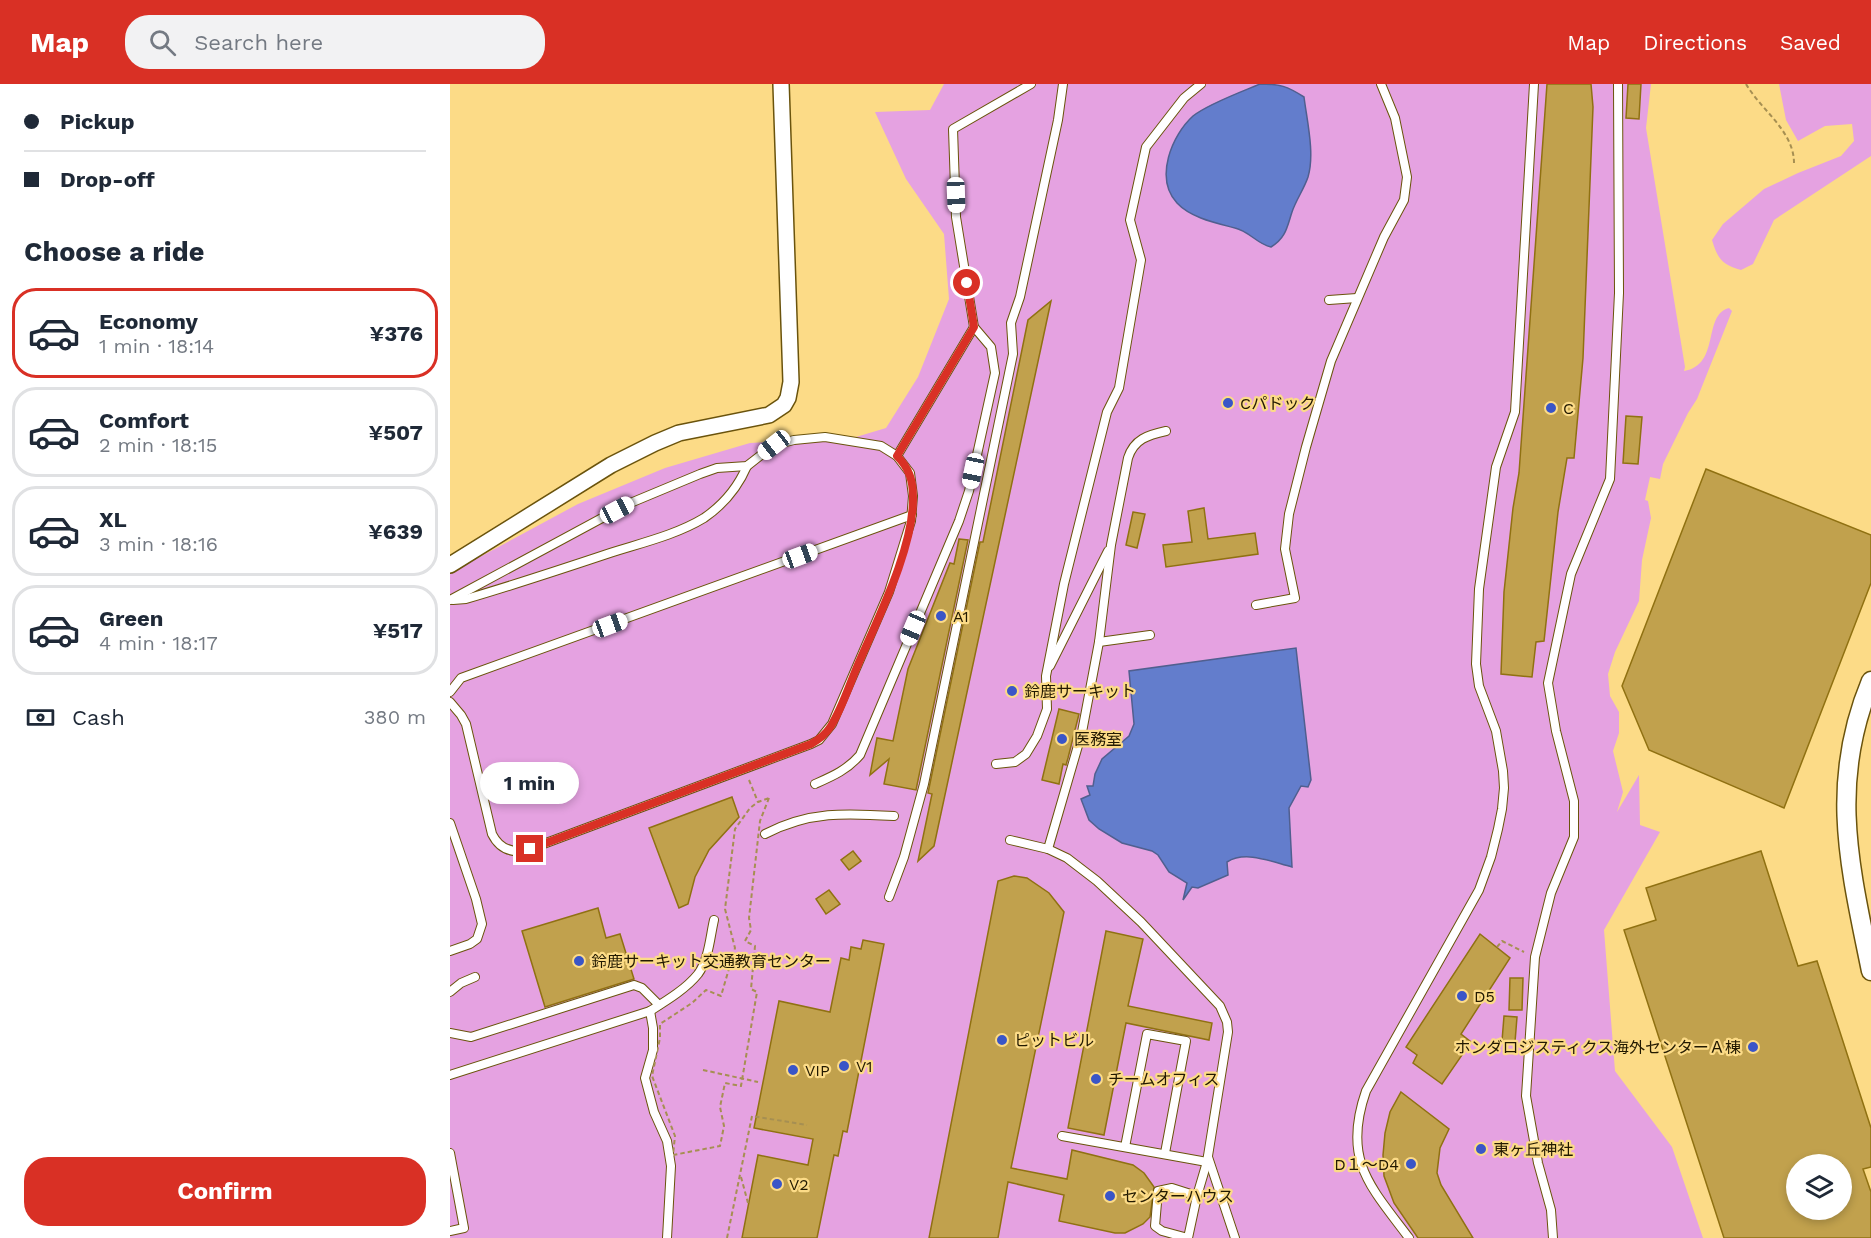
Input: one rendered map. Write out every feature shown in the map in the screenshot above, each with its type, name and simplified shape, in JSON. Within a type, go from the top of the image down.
[{"type":"street","points":[[450,565],[611,465],[656,443],[679,434],[769,415],[784,405],[791,382],[781,84]]},
{"type":"street","points":[[1871,681],[1852,741],[1845,799],[1850,855],[1871,971]]},
{"type":"lane","points":[[814,784],[838,774],[860,755],[959,522],[969,491],[995,373],[991,347],[974,327],[956,217],[953,129],[1031,84]]},
{"type":"lane","points":[[889,897],[904,857],[924,784],[1013,354],[1011,323],[1023,286],[1058,120],[1063,84]]},
{"type":"lane","points":[[996,764],[1018,760],[1026,754],[1037,736],[1047,709],[1046,676],[1064,584],[1107,412],[1119,388],[1141,260],[1130,220],[1146,147],[1184,98],[1201,84]]},
{"type":"lane","points":[[1256,605],[1295,598],[1285,549],[1289,514],[1331,361],[1384,237],[1404,200],[1407,177],[1395,118],[1381,84]]},
{"type":"lane","points":[[1409,1238],[1373,1190],[1365,1175],[1358,1149],[1359,1110],[1366,1091],[1479,890],[1491,857],[1502,809],[1503,771],[1500,750],[1496,731],[1479,686],[1476,664],[1479,589],[1496,467],[1515,412],[1534,84]]},
{"type":"lane","points":[[1553,1238],[1551,1210],[1538,1163],[1526,1096],[1535,957],[1551,892],[1574,837],[1574,801],[1556,730],[1548,683],[1571,573],[1610,479],[1619,293],[1618,84]]},
{"type":"lane","points":[[1329,300],[1357,298]]},
{"type":"lane","points":[[897,456],[974,327]]},
{"type":"lane","points":[[1048,849],[1078,752],[1099,642],[1111,545],[1131,448],[1140,439],[1166,431]]},
{"type":"lane","points":[[450,702],[466,724],[492,834],[500,846],[513,852],[530,849],[811,744],[819,740],[832,724],[889,591],[912,515],[913,496],[910,473],[897,456],[881,446],[868,443],[825,437],[774,445],[747,466],[743,477],[726,500],[703,518],[682,528],[549,574],[466,599],[451,600]]},
{"type":"lane","points":[[451,600],[628,504],[717,468],[747,466]]},
{"type":"lane","points":[[450,692],[461,678],[912,515]]},
{"type":"lane","points":[[1046,676],[1111,545]]},
{"type":"lane","points":[[1099,642],[1150,635]]},
{"type":"lane","points":[[765,834],[783,824],[822,815],[851,813],[894,816]]},
{"type":"lane","points":[[450,823],[476,899],[482,924],[477,939],[450,951]]},
{"type":"lane","points":[[1010,840],[1048,849],[1067,858],[1097,881],[1141,922],[1220,1006],[1227,1022],[1228,1032],[1208,1159],[1188,1238],[1162,1231],[1155,1226],[1158,1191],[1172,1188],[1197,1196]]},
{"type":"lane","points":[[450,1075],[650,1011],[673,996],[698,974],[704,962],[714,920]]},
{"type":"lane","points":[[450,992],[461,983],[475,977]]},
{"type":"lane","points":[[450,1033],[471,1037],[634,985],[642,988],[659,1005]]},
{"type":"lane","points":[[650,1011],[653,1050],[645,1078],[654,1112],[667,1142],[671,1166],[666,1238]]},
{"type":"lane","points":[[1125,1147],[1147,1034],[1186,1041],[1165,1153]]},
{"type":"lane","points":[[1062,1136],[1208,1159]]},
{"type":"lane","points":[[450,1153],[464,1228],[450,1231]]},
{"type":"lane","points":[[1208,1159],[1235,1238]]},
{"type":"path","points":[[1746,84],[1784,132],[1791,146],[1794,163]]},
{"type":"path","points":[[746,769],[758,802]]},
{"type":"path","points":[[769,798],[760,821],[749,918],[751,930],[745,941],[755,946],[756,959],[751,989],[757,992],[741,1086],[725,1083],[720,1107],[724,1126],[720,1146],[674,1155],[675,1136],[652,1076],[660,1038],[660,1024],[692,1004],[706,990],[721,996],[735,948],[725,909],[735,829],[744,814],[758,802],[769,798]]},
{"type":"path","points":[[1497,947],[1502,941],[1535,957]]},
{"type":"path","points":[[703,1070],[758,1082]]},
{"type":"path","points":[[727,1238],[752,1116],[807,1125]]},
{"type":"path","points":[[740,1174],[748,1203]]},
{"type":"shaded area","name":"鈴鹿サーキット","points":[[944,84],[1651,84],[1646,128],[1684,371],[1695,367],[1703,360],[1716,320],[1721,312],[1729,308],[1732,311],[1697,399],[1663,464],[1660,479],[1650,477],[1645,500],[1648,501],[1651,518],[1642,560],[1639,601],[1615,652],[1608,674],[1610,696],[1619,712],[1619,733],[1613,751],[1623,792],[1617,812],[1639,775],[1640,825],[1660,832],[1604,930],[1615,1071],[1672,1147],[1703,1238],[450,1238],[450,573],[578,504],[665,468],[750,443],[856,437],[886,428],[918,377],[949,299],[944,234],[906,179],[875,112],[930,110]]},
{"type":"shaded area","points":[[1779,84],[1871,84],[1871,156],[1774,220],[1753,264],[1741,270],[1725,263],[1714,246],[1712,240],[1723,224],[1764,189],[1841,156],[1854,141],[1852,124],[1825,126],[1798,141],[1786,120]]},
{"type":"water","points":[[1260,84],[1283,86],[1304,97],[1311,148],[1308,177],[1285,232],[1280,240],[1271,247],[1240,230],[1189,213],[1177,203],[1170,193],[1166,169],[1178,134],[1193,116],[1216,103]]},
{"type":"water","points":[[1296,648],[1311,780],[1308,787],[1301,786],[1289,808],[1292,867],[1259,858],[1234,859],[1227,862],[1228,875],[1198,888],[1192,887],[1183,900],[1187,883],[1169,872],[1158,855],[1152,851],[1122,843],[1099,829],[1089,820],[1081,799],[1090,795],[1087,786],[1093,786],[1095,774],[1102,759],[1129,736],[1134,724],[1129,671]]},
{"type":"building","name":"C","points":[[1547,84],[1591,84],[1593,107],[1583,358],[1574,458],[1567,458],[1558,512],[1544,641],[1536,642],[1532,677],[1501,674],[1504,592],[1519,473]]},
{"type":"building","points":[[1628,84],[1641,84],[1639,119],[1626,118]]},
{"type":"building","points":[[1051,301],[934,846],[918,861],[932,794],[928,793],[980,542],[983,542],[1028,320]]},
{"type":"building","points":[[1626,416],[1642,417],[1638,464],[1623,463]]},
{"type":"building","points":[[1706,469],[1871,535],[1871,583],[1784,808],[1649,750],[1622,686]]},
{"type":"building","points":[[1204,508],[1208,539],[1255,533],[1258,554],[1166,567],[1163,545],[1192,542],[1188,511]]},
{"type":"building","points":[[1133,512],[1145,514],[1137,548],[1126,545]]},
{"type":"building","name":"A1","points":[[959,539],[968,540],[916,790],[884,784],[889,759],[870,775],[877,738],[893,741],[908,669],[950,563],[954,564]]},
{"type":"building","name":"医務室","points":[[1059,709],[1079,714],[1059,784],[1042,780]]},
{"type":"building","points":[[732,797],[739,817],[709,850],[695,877],[688,904],[679,908],[649,828]]},
{"type":"building","points":[[853,851],[861,861],[849,870],[841,860]]},
{"type":"building","name":"ホンダロジスティクス海外センターＡ棟","points":[[1761,851],[1798,966],[1817,961],[1871,1128],[1871,1167],[1863,1169],[1871,1192],[1871,1238],[1724,1238],[1624,930],[1656,920],[1646,888]]},
{"type":"building","name":"ピットビル","points":[[1014,876],[1027,878],[1049,893],[1064,912],[1011,1168],[1067,1179],[1072,1150],[1133,1165],[1144,1173],[1154,1187],[1150,1217],[1143,1224],[1125,1233],[1059,1221],[1064,1195],[1008,1182],[998,1238],[929,1238],[998,881]]},
{"type":"building","points":[[829,890],[840,904],[826,914],[816,899]]},
{"type":"building","name":"鈴鹿サーキット交通教育センター","points":[[598,908],[606,938],[620,934],[634,979],[545,1007],[522,931]]},
{"type":"building","points":[[1106,931],[1143,939],[1128,1006],[1212,1023],[1209,1040],[1126,1023],[1104,1135],[1068,1128]]},
{"type":"building","name":"D5","points":[[1480,934],[1510,958],[1461,1034],[1471,1042],[1442,1084],[1413,1063],[1417,1055],[1406,1047]]},
{"type":"building","points":[[863,940],[884,944],[847,1132],[843,1131],[838,1156],[834,1155],[817,1238],[742,1238],[758,1155],[808,1165],[813,1139],[754,1128],[779,1001],[830,1012],[841,958],[849,960],[851,947],[861,949]]},
{"type":"building","points":[[1510,978],[1523,978],[1522,1010],[1509,1010]]},
{"type":"building","points":[[1504,1016],[1517,1017],[1515,1042],[1502,1041]]},
{"type":"building","name":"D１～D4","points":[[1401,1092],[1449,1129],[1440,1148],[1437,1173],[1441,1185],[1473,1238],[1418,1238],[1394,1203],[1384,1176],[1383,1155],[1390,1112]]},
{"type":"place","name":"Cパドック","points":[[1228,403]]},
{"type":"place","name":"C","points":[[1551,408]]},
{"type":"place","name":"A1","points":[[941,616]]},
{"type":"place","name":"鈴鹿サーキット","points":[[1012,691]]},
{"type":"place","name":"医務室","points":[[1062,739]]},
{"type":"place","name":"鈴鹿サーキット交通教育センター","points":[[579,961]]},
{"type":"place","name":"D5","points":[[1462,996]]},
{"type":"place","name":"ピットビル","points":[[1002,1040]]},
{"type":"place","name":"ホンダロジスティクス海外センターＡ棟","points":[[1753,1047]]},
{"type":"place","name":"V1","points":[[844,1066]]},
{"type":"place","name":"VIP","points":[[793,1070]]},
{"type":"place","name":"チームオフィス","points":[[1096,1079]]},
{"type":"place","name":"東ヶ丘神社","points":[[1481,1149]]},
{"type":"place","name":"D１～D4","points":[[1411,1164]]},
{"type":"place","name":"V2","points":[[777,1184]]},
{"type":"place","name":"センターハウス","points":[[1110,1196]]},
{"type":"route","points":[[530,849],[811,744],[827,732],[838,713],[889,591],[911,521],[912,482],[910,473],[897,456],[974,327],[967,283]]}]
